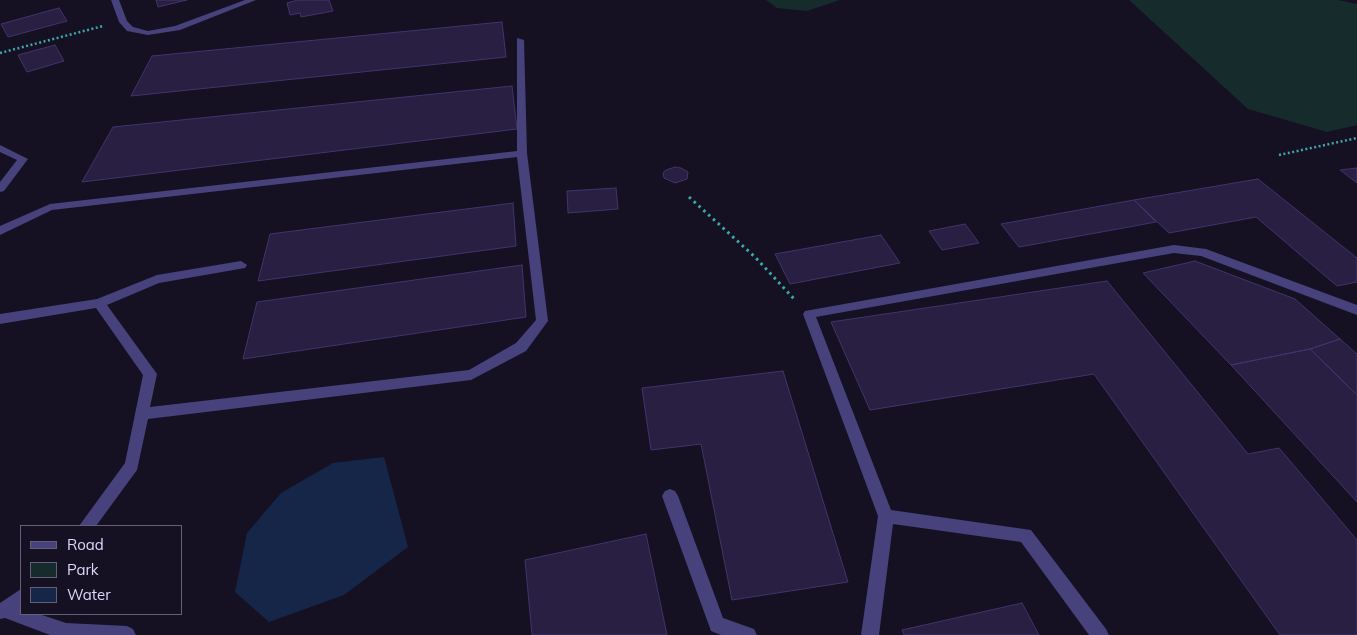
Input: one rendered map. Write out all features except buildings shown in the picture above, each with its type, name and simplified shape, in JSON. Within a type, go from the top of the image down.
[{"type":"street","points":[[115,0],[123,22],[130,29],[148,33],[177,28],[252,0]]},
{"type":"street","points":[[142,414],[471,375],[522,347],[542,321],[522,153],[520,40]]},
{"type":"street","points":[[0,148],[23,159],[0,189]]},
{"type":"street","points":[[0,231],[50,207],[522,153]]},
{"type":"street","points":[[870,635],[886,516],[809,314],[1174,249],[1202,252],[1357,310]]},
{"type":"street","points":[[0,319],[99,304],[157,279],[241,265]]},
{"type":"street","points":[[88,525],[132,465],[150,374],[99,304]]},
{"type":"street","points":[[670,496],[716,625],[748,635]]},
{"type":"street","points":[[886,516],[1025,535],[1100,635]]},
{"type":"street","points":[[3,610],[20,598]]},
{"type":"street","points":[[3,610],[66,632],[128,635]]},
{"type":"path","points":[[0,53],[91,29]]},
{"type":"path","points":[[1279,155],[1357,138]]},
{"type":"path","points":[[689,197],[754,257],[809,314]]},
{"type":"green space","points":[[766,0],[840,0],[807,11],[777,8]]},
{"type":"green space","points":[[1129,0],[1338,0],[1357,4],[1357,125],[1327,132],[1248,109]]},
{"type":"water","points":[[384,457],[408,547],[344,595],[269,622],[235,592],[247,533],[281,493],[333,463]]}]
